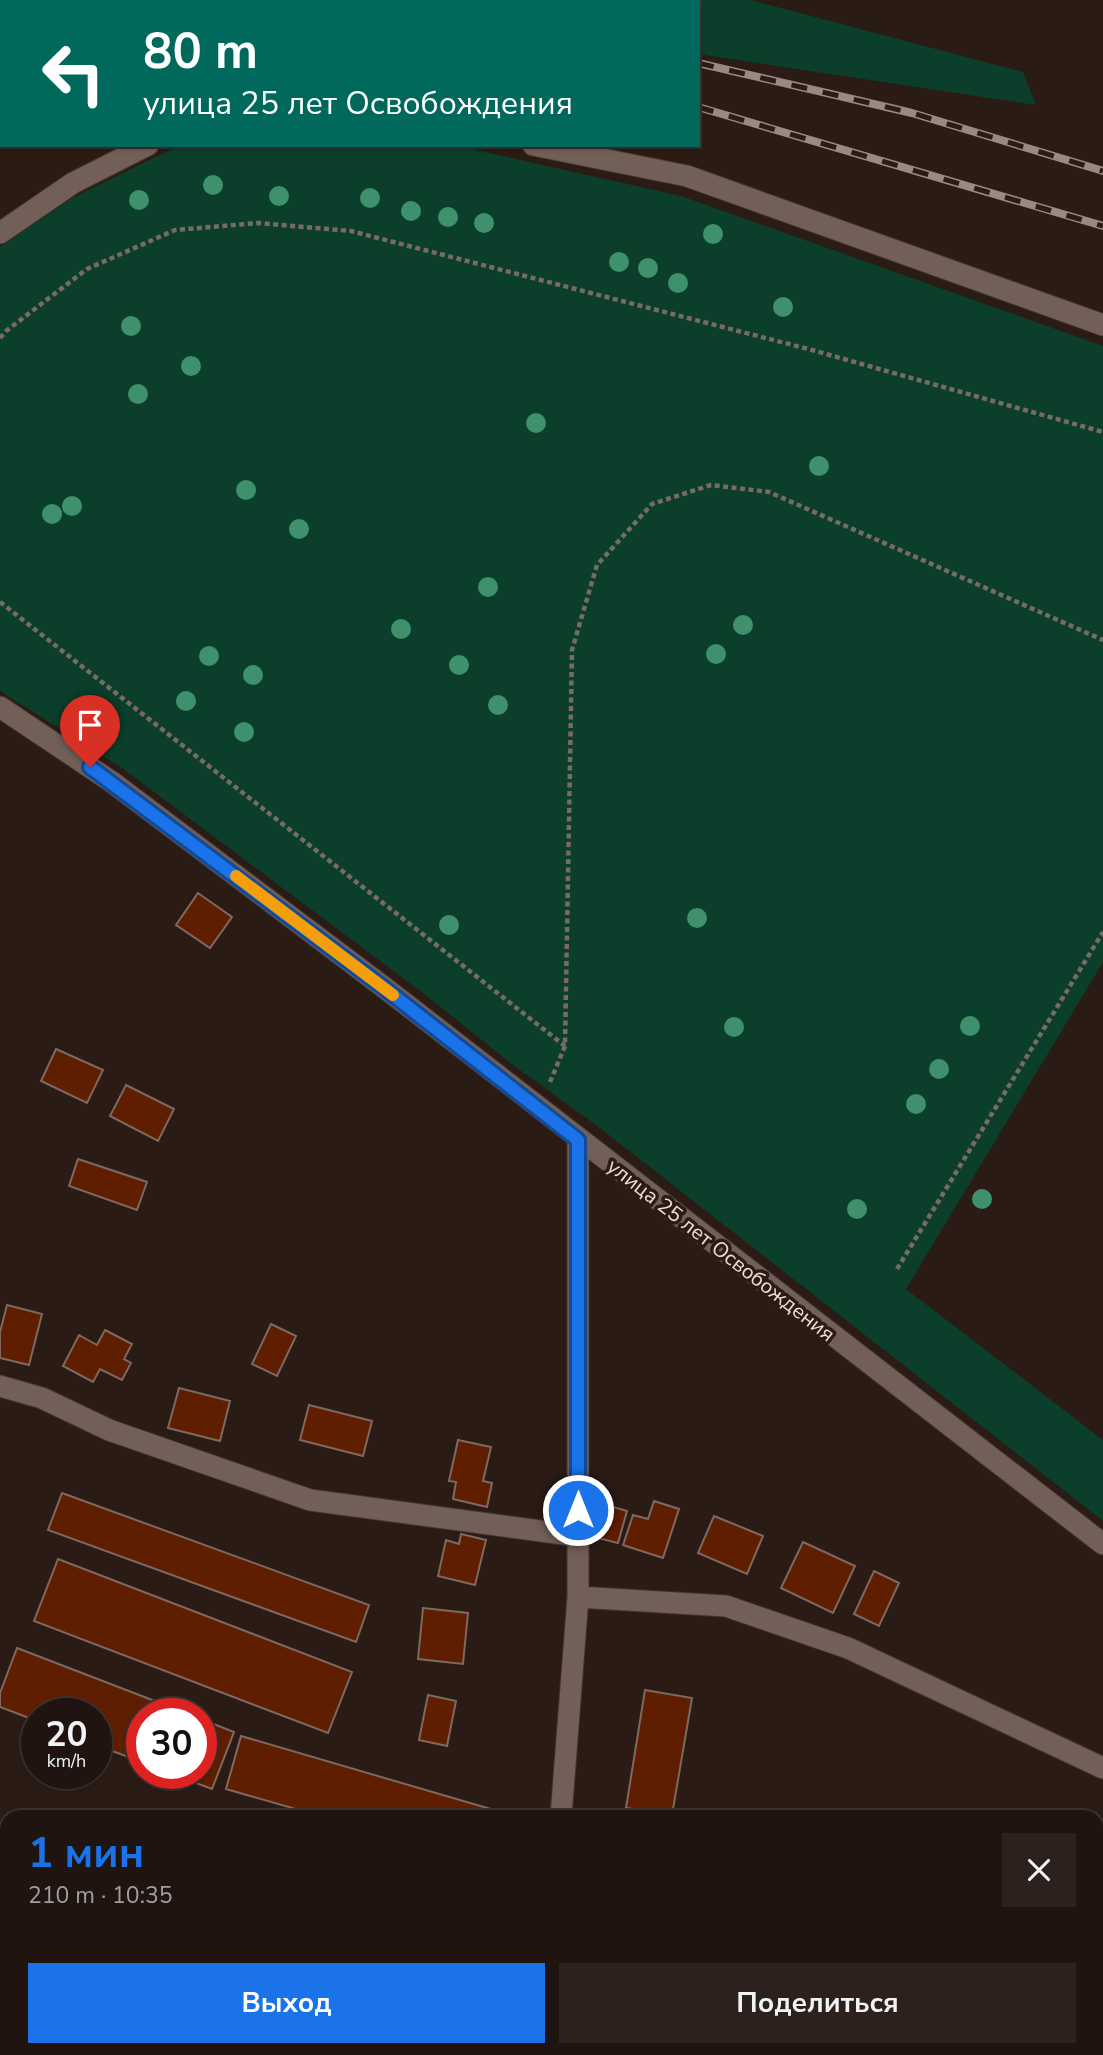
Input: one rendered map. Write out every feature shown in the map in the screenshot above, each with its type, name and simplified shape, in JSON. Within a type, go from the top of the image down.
[{"type":"street","points":[[0,233],[73,183],[145,147]]},
{"type":"street","points":[[543,147],[687,176],[1103,325]]},
{"type":"street","name":"улица 25 лет Освобождения","points":[[0,707],[112,782],[384,988],[1103,1544]]},
{"type":"street","points":[[561,1810],[578,1597],[578,1140]]},
{"type":"street","points":[[0,1386],[42,1398],[110,1430],[310,1500],[578,1536]]},
{"type":"street","points":[[578,1597],[726,1606],[848,1648],[1103,1768]]},
{"type":"path","points":[[0,338],[86,270],[175,230],[258,223],[351,231],[812,350],[1103,432]]},
{"type":"path","points":[[539,1109],[565,1046],[572,650],[597,565],[652,504],[710,485],[769,492],[1103,640]]},
{"type":"path","points":[[0,603],[565,1046]]},
{"type":"path","points":[[897,1269],[1103,932]]},
{"type":"green space","points":[[700,0],[751,0],[1023,72],[1036,105],[700,54]]},
{"type":"green space","points":[[176,147],[463,147],[681,196],[1103,346],[1103,962],[906,1289],[1103,1440],[1103,1521],[423,993],[122,768],[0,691],[0,247],[72,198]]},
{"type":"building","points":[[198,893],[232,917],[210,948],[176,925]]},
{"type":"building","points":[[56,1049],[103,1070],[87,1103],[41,1081]]},
{"type":"building","points":[[126,1085],[174,1109],[158,1141],[110,1116]]},
{"type":"building","points":[[78,1159],[147,1182],[137,1210],[69,1186]]},
{"type":"building","points":[[7,1305],[42,1314],[29,1365],[0,1358],[0,1332]]},
{"type":"building","points":[[271,1324],[296,1336],[277,1376],[252,1364]]},
{"type":"building","points":[[105,1330],[132,1344],[124,1359],[131,1363],[122,1380],[100,1369],[93,1382],[63,1366],[79,1335],[97,1345]]},
{"type":"building","points":[[179,1388],[230,1401],[220,1441],[168,1428]]},
{"type":"building","points":[[309,1405],[372,1421],[363,1456],[300,1440]]},
{"type":"building","points":[[458,1440],[491,1447],[483,1481],[492,1483],[487,1507],[453,1499],[456,1482],[449,1481]]},
{"type":"building","points":[[62,1493],[369,1605],[356,1642],[48,1530]]},
{"type":"building","points":[[654,1501],[679,1509],[663,1558],[623,1545],[633,1515],[648,1519]]},
{"type":"building","points":[[603,1504],[627,1511],[618,1543],[594,1537]]},
{"type":"building","points":[[714,1516],[763,1536],[747,1574],[698,1553]]},
{"type":"building","points":[[461,1534],[486,1540],[475,1585],[438,1576],[446,1540],[459,1544]]},
{"type":"building","points":[[803,1542],[855,1566],[833,1613],[781,1588]]},
{"type":"building","points":[[58,1559],[352,1672],[328,1733],[34,1621]]},
{"type":"building","points":[[874,1571],[899,1583],[879,1626],[854,1614]]},
{"type":"building","points":[[423,1608],[468,1613],[463,1664],[418,1659]]},
{"type":"building","points":[[17,1648],[147,1698],[126,1698],[126,1756],[112,1751],[112,1698],[21,1698],[21,1715],[0,1707],[0,1693]]},
{"type":"building","points":[[645,1690],[692,1698],[673,1810],[626,1808]]},
{"type":"building","points":[[428,1695],[456,1701],[447,1746],[419,1740]]},
{"type":"building","points":[[217,1725],[234,1732],[217,1776]]},
{"type":"building","points":[[241,1736],[494,1810],[299,1810],[226,1789]]},
{"type":"railway","points":[[700,63],[912,113],[1103,171]]},
{"type":"railway","points":[[700,108],[1103,226]]},
{"type":"slow traffic","points":[[236,876],[393,995]]},
{"type":"route","points":[[90,767],[384,988],[578,1140],[578,1510]]}]
